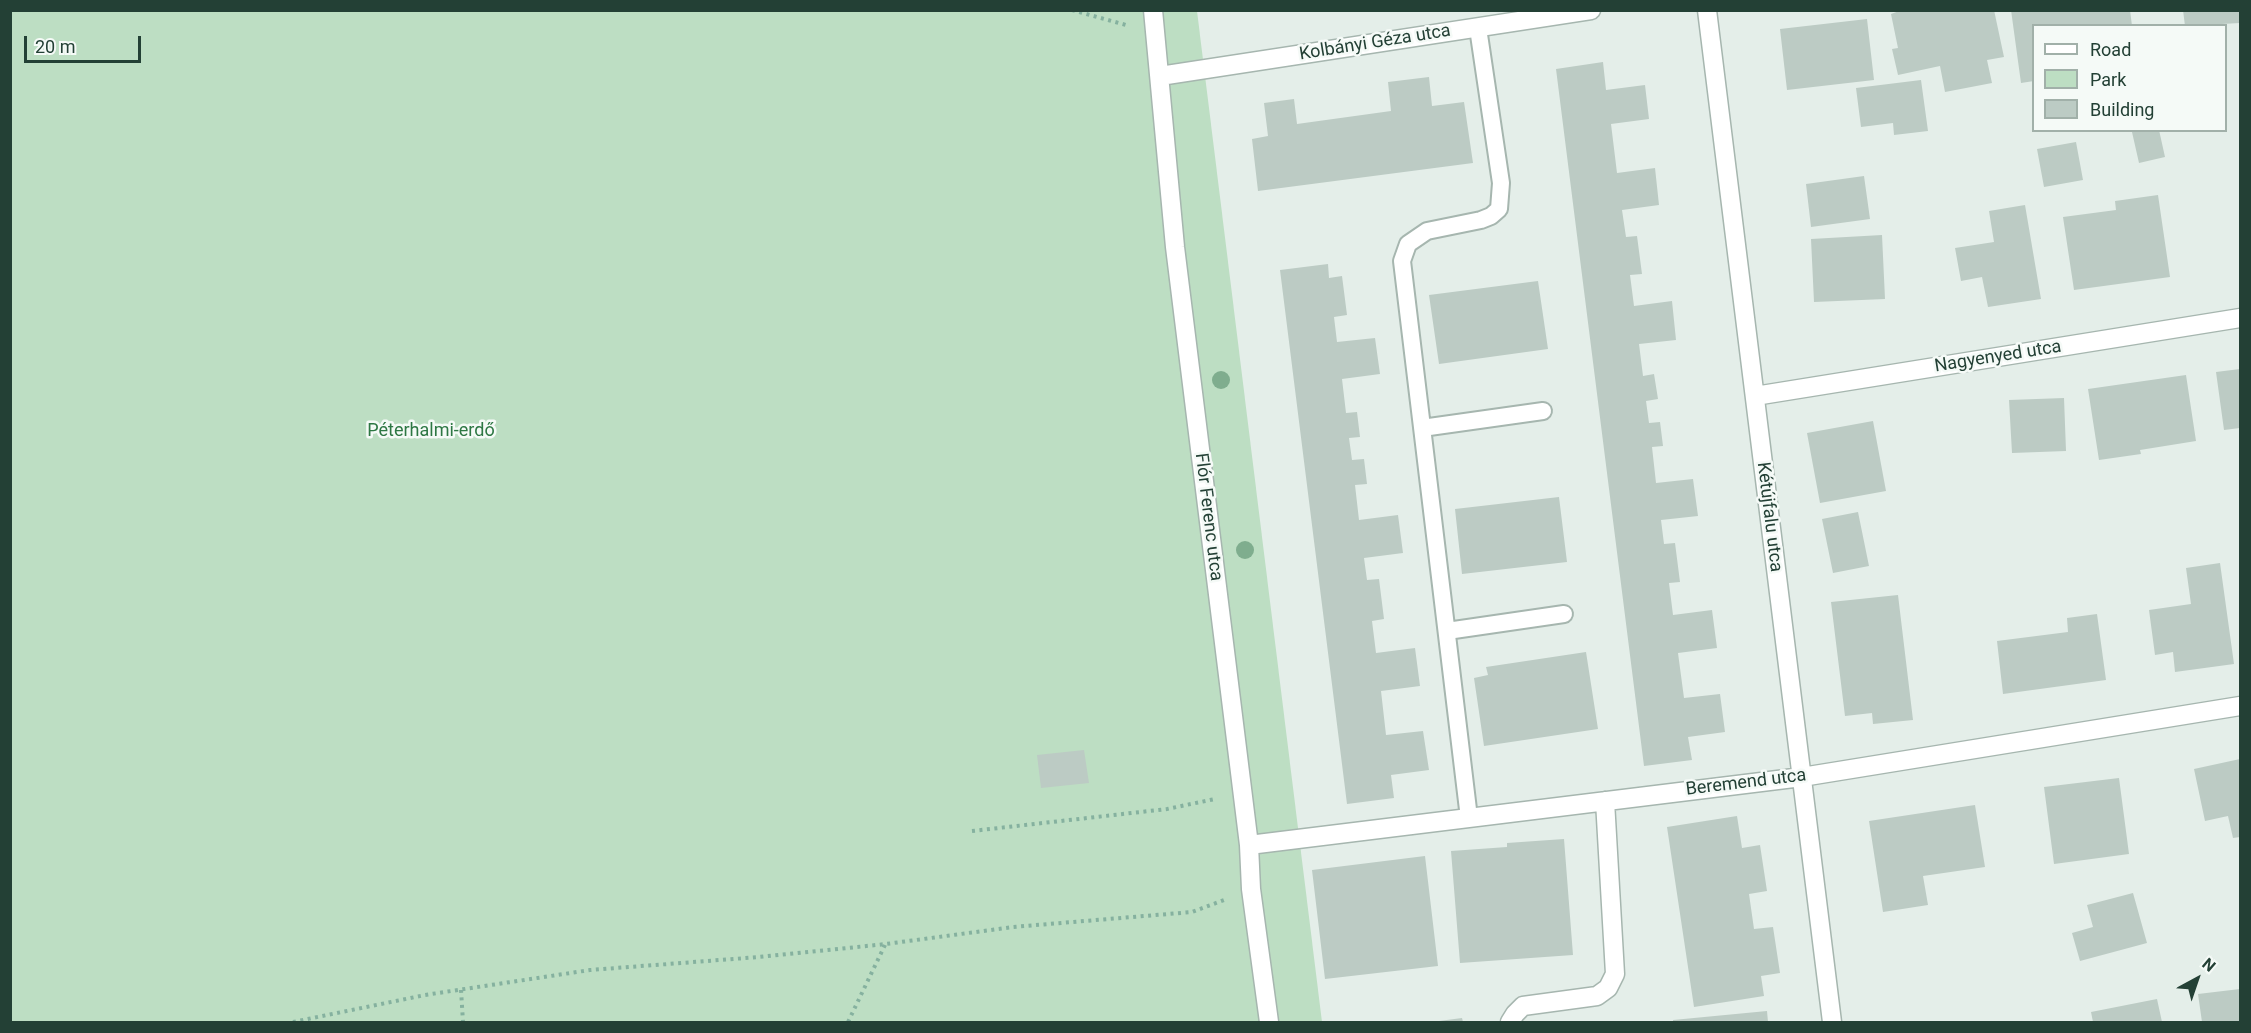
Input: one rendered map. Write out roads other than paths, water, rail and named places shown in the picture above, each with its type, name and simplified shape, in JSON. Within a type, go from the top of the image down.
[{"type":"street","name":"Flór Ferenc utca","points":[[1153,10],[1175,247],[1269,1023]]},
{"type":"street","name":"Kolbányi Géza utca","points":[[1160,76],[1591,10]]},
{"type":"street","name":"Kétújfalu utca","points":[[1707,10],[1832,1023]]},
{"type":"street","name":"Nagyenyed utca","points":[[1755,396],[2241,318]]},
{"type":"street","name":"Beremend utca","points":[[1249,845],[1802,777],[2241,706]]},
{"type":"street","points":[[1510,1023],[1523,1006],[1597,996],[1608,988],[1615,974],[1605,801]]},
{"type":"lane","points":[[1469,818],[1402,261],[1408,244],[1427,231],[1491,216],[1499,209],[1501,183],[1478,28]]},
{"type":"lane","points":[[1422,429],[1543,411]]},
{"type":"lane","points":[[1447,631],[1564,614]]},
{"type":"park label","name":"Péterhalmi-erdő","points":[[431,431]]}]
